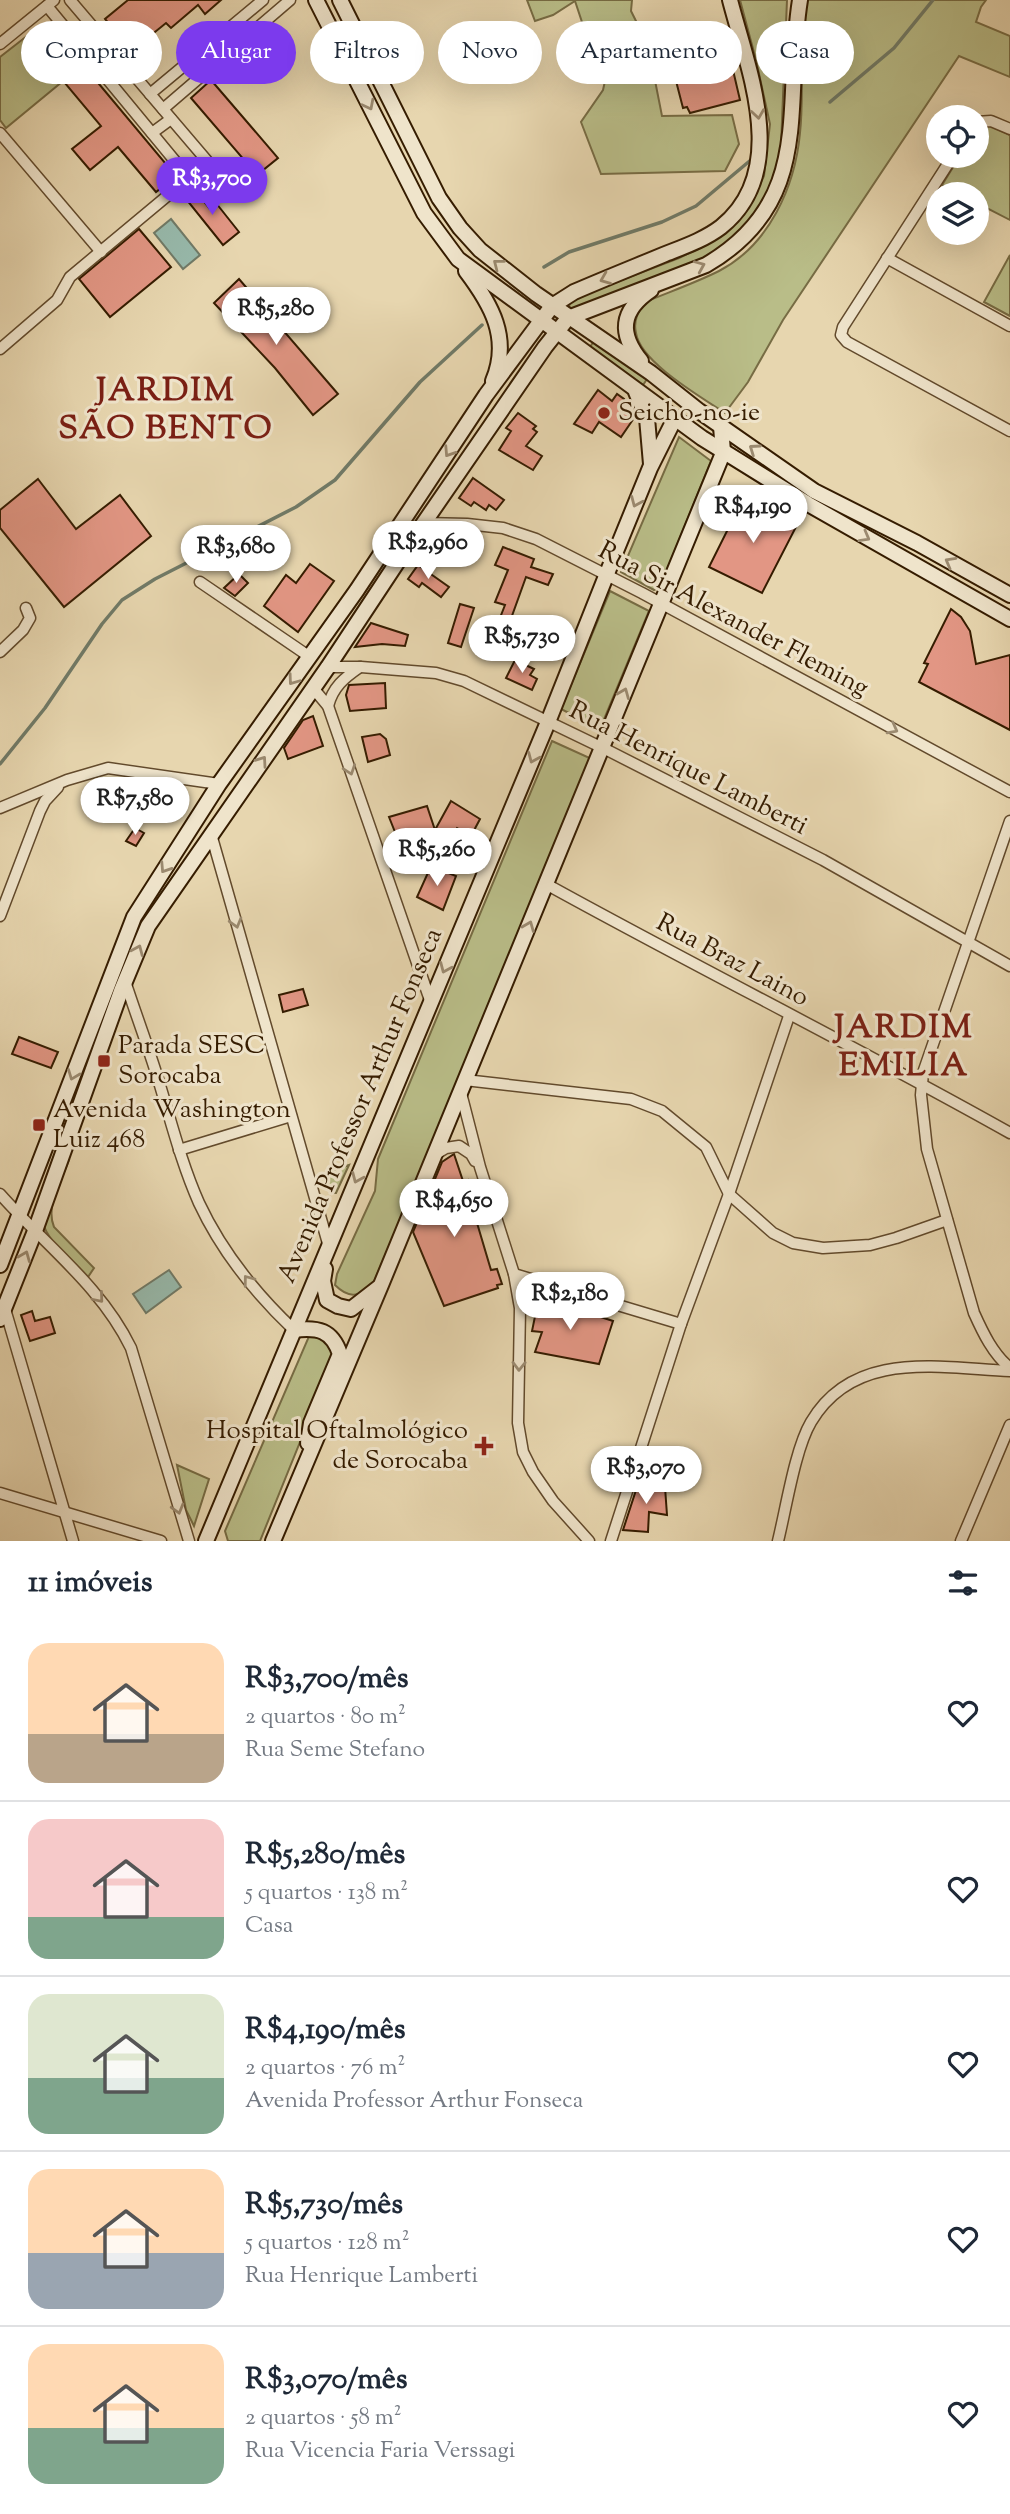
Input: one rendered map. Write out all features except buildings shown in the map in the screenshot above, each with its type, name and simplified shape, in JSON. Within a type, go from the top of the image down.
[{"type":"main road","points":[[316,0],[419,203],[486,298],[497,324],[499,348],[497,371],[486,395]]},
{"type":"main road","points":[[340,0],[439,198],[480,250],[568,318],[651,373],[699,411],[814,491],[1010,595]]},
{"type":"main road","points":[[0,1265],[134,917],[219,784],[310,657],[486,395],[552,306],[574,292],[702,239],[722,226],[746,197],[758,165],[760,131],[756,101],[730,0]]},
{"type":"main road","points":[[2,1314],[35,1231],[125,981],[148,926],[556,332],[568,318],[706,265],[741,242],[767,210],[778,189],[788,150],[800,0]]},
{"type":"main road","points":[[458,259],[723,452],[808,504],[1009,618]]},
{"type":"main road","points":[[651,373],[629,346],[626,321],[644,295],[668,279]]},
{"type":"main road","points":[[634,388],[647,418],[651,449],[650,468]]},
{"type":"main road","points":[[675,418],[684,413],[699,411]]},
{"type":"main road","name":"Avenida Professor Arthur Fonseca","points":[[207,1540],[548,722],[650,468],[675,418]]},
{"type":"main road","points":[[273,1541],[723,452],[721,426]]},
{"type":"main road","points":[[329,1247],[323,1281],[327,1300],[351,1309],[381,1285]]},
{"type":"main road","points":[[294,1330],[309,1328],[325,1332],[336,1342],[340,1354],[311,1423],[304,1469]]},
{"type":"street","points":[[0,349],[57,300],[70,277],[208,162],[71,0]]},
{"type":"street","points":[[150,94],[263,0]]},
{"type":"street","points":[[163,109],[290,0]]},
{"type":"street","points":[[0,44],[50,3],[189,178]]},
{"type":"street","points":[[152,133],[171,118]]},
{"type":"street","points":[[989,121],[1010,129]]},
{"type":"street","points":[[0,133],[101,252]]},
{"type":"street","points":[[945,168],[843,327],[841,335],[843,339],[1010,431]]},
{"type":"street","points":[[887,258],[1010,326]]},
{"type":"street","name":"Rua Sir Alexander Fleming","points":[[424,523],[503,528],[536,539],[1010,792]]},
{"type":"street","points":[[200,582],[310,657]]},
{"type":"street","points":[[0,652],[23,630],[30,618],[26,608]]},
{"type":"street","name":"Rua Henrique Lamberti","points":[[328,667],[436,673],[464,681],[823,860],[1010,966]]},
{"type":"street","points":[[328,706],[332,692],[345,677],[361,667]]},
{"type":"street","points":[[313,688],[328,706],[431,1003]]},
{"type":"street","points":[[0,808],[67,780],[108,768],[219,784]]},
{"type":"street","points":[[0,916],[45,801],[67,780]]},
{"type":"street","points":[[13,803],[28,803],[34,808],[35,823]]},
{"type":"street","points":[[1010,821],[921,1083],[927,1149],[978,1322],[1010,1370]]},
{"type":"street","points":[[211,833],[329,1247]]},
{"type":"street","name":"Rua Braz Laino","points":[[546,884],[1010,1133]]},
{"type":"street","points":[[125,981],[179,1150],[200,1204],[217,1235],[267,1304],[294,1330]]},
{"type":"street","points":[[611,1541],[681,1324],[729,1194],[789,1016]]},
{"type":"street","points":[[589,1541],[553,1502],[523,1452],[518,1423],[520,1308],[514,1274],[480,1167],[463,1085],[631,1099],[662,1111],[706,1147],[729,1194],[773,1233],[793,1243],[823,1248],[870,1245],[947,1220]]},
{"type":"street","points":[[179,1150],[291,1116]]},
{"type":"street","points":[[433,1156],[446,1148],[459,1146],[471,1154],[480,1167]]},
{"type":"street","points":[[0,1194],[98,1296],[122,1330],[131,1348],[189,1541]]},
{"type":"street","points":[[514,1274],[681,1324]]},
{"type":"street","points":[[2,1314],[74,1541]]},
{"type":"street","points":[[778,1541],[810,1423],[824,1405],[857,1377],[887,1368],[959,1366],[1010,1370]]},
{"type":"street","points":[[961,1541],[1010,1425]]},
{"type":"street","points":[[0,1493],[161,1541]]},
{"type":"green space","points":[[527,0],[632,0],[631,11],[636,21],[582,21],[575,1],[553,15],[535,21]]},
{"type":"green space","points":[[740,0],[787,0],[786,21],[756,21],[756,60]]},
{"type":"green space","points":[[807,0],[986,0],[976,22],[1010,36],[1010,77],[959,56],[783,320],[748,382],[725,413],[673,378],[648,355],[636,333],[636,321],[645,302],[719,271],[737,260],[765,230],[785,194],[792,174],[800,133],[801,84],[854,84],[854,21],[804,21]]},
{"type":"green space","points":[[21,41],[21,84],[59,84],[6,128],[0,120],[0,57]]},
{"type":"green space","points":[[604,84],[656,84],[662,116],[732,115],[739,144],[725,171],[601,174],[581,122]]},
{"type":"green space","points":[[761,84],[784,84],[781,145],[775,177],[765,203],[728,245],[703,260],[575,311],[570,309],[572,299],[679,258],[720,236],[738,219],[753,199],[764,176],[770,124]]},
{"type":"green space","points":[[989,125],[1010,135],[1010,220],[989,209],[989,182],[944,182],[953,168],[989,168]]},
{"type":"green space","points":[[1010,255],[1010,316],[984,302]]},
{"type":"green space","points":[[594,341],[647,379],[643,385],[590,347]]},
{"type":"green space","points":[[679,437],[711,461],[660,587],[654,590],[621,572]]},
{"type":"green space","points":[[610,591],[649,611],[600,729],[561,709]]},
{"type":"green space","points":[[552,741],[594,760],[373,1284],[359,1294],[345,1293],[335,1285],[337,1274],[375,1191],[378,1159]]},
{"type":"green space","points":[[64,1159],[69,1160],[53,1202],[52,1219],[54,1227],[94,1268],[88,1277],[55,1244],[42,1220]]},
{"type":"green space","points":[[349,1165],[336,1193],[330,1193],[325,1173]]},
{"type":"green space","points":[[310,1334],[322,1335],[336,1353],[260,1541],[228,1541],[225,1531]]},
{"type":"green space","points":[[177,1465],[209,1479],[194,1526],[186,1510]]},
{"type":"shaded area","points":[[171,219],[200,255],[183,269],[154,233]]},
{"type":"shaded area","points":[[169,1270],[181,1287],[146,1313],[133,1294]]},
{"type":"waterway","points":[[830,102],[894,48],[933,0]]},
{"type":"waterway","points":[[544,267],[569,252],[662,222],[696,206],[752,159]]},
{"type":"waterway","points":[[0,764],[45,708],[102,624],[122,600],[155,579],[296,507],[335,480],[420,382],[482,325]]},
{"type":"place","name":"Seicho-no-ie","points":[[604,413]]},
{"type":"place","name":"Parada SESC Sorocaba","points":[[104,1061]]},
{"type":"place","name":"Avenida Washington Luiz 468","points":[[39,1125]]},
{"type":"place","name":"Hospital Oftalmológico de Sorocaba","points":[[484,1446]]},
{"type":"district","name":"JARDIM SÃO BENTO","points":[[166,411]]},
{"type":"district","name":"JARDIM EMILIA","points":[[904,1048]]}]
